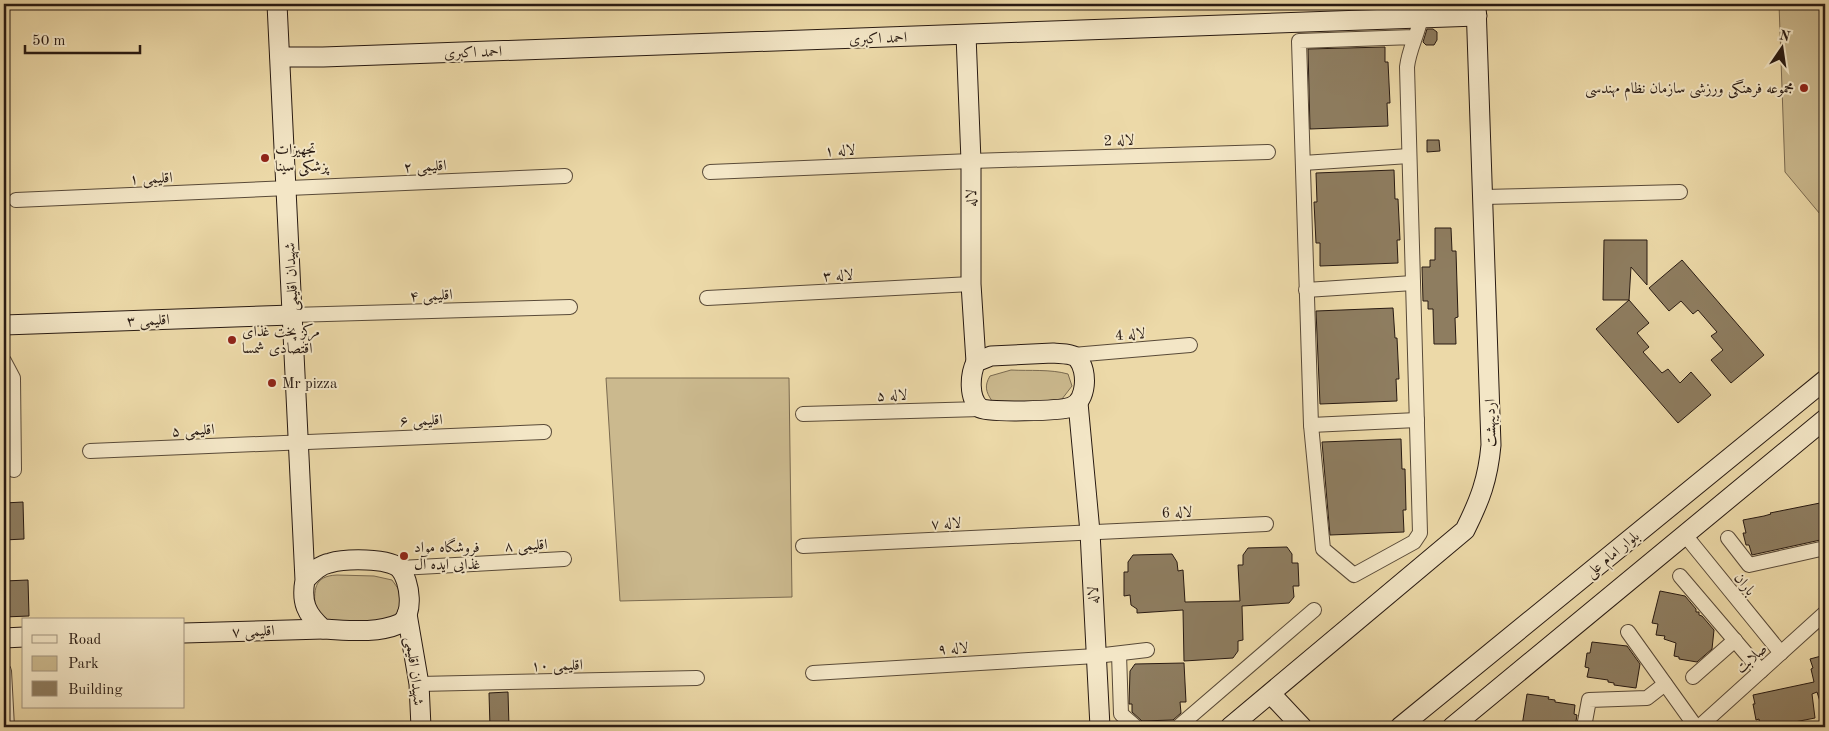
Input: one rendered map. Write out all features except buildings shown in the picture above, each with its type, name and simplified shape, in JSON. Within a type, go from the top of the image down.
[{"type":"street","name":"شهیدان اقلیمی","points":[[277,4],[305,580]]},
{"type":"street","name":"احمد اکبری","points":[[280,57],[333,57],[966,35],[1421,17],[1476,10]]},
{"type":"street","name":"اردیبهشت","points":[[1230,727],[1465,530],[1479,502],[1489,470],[1491,445],[1484,198],[1476,10]]},
{"type":"street","points":[[1414,37],[1299,41],[1311,425],[1323,549],[1354,575],[1414,542],[1420,533],[1407,68],[1409,54],[1421,17]]},
{"type":"street","name":"لاله","points":[[966,35],[971,161],[971,284],[976,362],[972,370],[971,387],[975,401],[981,409]]},
{"type":"street","name":"لاله 2","points":[[971,161],[1268,152]]},
{"type":"street","points":[[1303,163],[1409,156]]},
{"type":"street","name":"لاله ۱","points":[[710,172],[971,161]]},
{"type":"street","name":"اقلیمی ۲","points":[[286,189],[565,176]]},
{"type":"street","name":"اقلیمی ۱","points":[[16,200],[286,189]]},
{"type":"street","points":[[1484,198],[1680,192]]},
{"type":"street","points":[[1306,290],[1413,283]]},
{"type":"street","name":"لاله ۳","points":[[707,298],[971,284]]},
{"type":"street","name":"اقلیمی ۴","points":[[292,315],[570,307]]},
{"type":"street","name":"اقلیمی ۳","points":[[4,325],[292,315]]},
{"type":"street","name":"لاله 4","points":[[1073,355],[1190,345]]},
{"type":"street","points":[[976,362],[991,356],[1053,353],[1073,355]]},
{"type":"street","name":"لاله","points":[[1073,355],[1079,360],[1084,372],[1083,391],[1078,403],[1090,532],[1100,727]]},
{"type":"street","points":[[4,361],[13,378],[14,470]]},
{"type":"street","name":"بلوار امام علی","points":[[1400,727],[1825,380]]},
{"type":"street","points":[[981,409],[992,411],[1060,409],[1071,407],[1078,403]]},
{"type":"street","name":"لاله ۵","points":[[803,414],[981,409]]},
{"type":"street","name":"بلوار امام علی","points":[[1452,727],[1825,419]]},
{"type":"street","points":[[1311,425],[1417,420]]},
{"type":"street","name":"اقلیمی ۶","points":[[298,441],[544,432]]},
{"type":"street","name":"اقلیمی ۵","points":[[90,451],[298,441]]},
{"type":"street","name":"لاله 6","points":[[1090,532],[1266,524]]},
{"type":"street","name":"لاله ۷","points":[[803,546],[1090,532]]},
{"type":"street","name":"باران","points":[[1685,535],[1781,654]]},
{"type":"street","points":[[1728,538],[1750,565],[1825,548]]},
{"type":"street","points":[[303,539],[313,556],[329,563]]},
{"type":"street","name":"اقلیمی ۸","points":[[400,568],[564,559]]},
{"type":"street","points":[[369,560],[390,562],[400,568],[406,582],[409,600],[407,614],[401,623],[376,630],[323,629],[313,620],[305,606],[305,580],[315,569],[329,563],[369,560]]},
{"type":"street","points":[[1680,576],[1761,671]]},
{"type":"street","points":[[276,630],[293,620],[305,606]]},
{"type":"street","points":[[1178,727],[1314,610]]},
{"type":"street","name":"صلابت","points":[[1698,727],[1825,613]]},
{"type":"street","name":"شهیدان اقلیمی","points":[[407,614],[419,684],[421,727]]},
{"type":"street","name":"اقلیمی ۷","points":[[185,633],[323,629]]},
{"type":"street","points":[[1628,632],[1698,727]]},
{"type":"street","points":[[4,638],[22,637]]},
{"type":"street","points":[[1693,677],[1735,640]]},
{"type":"street","name":"لاله ۹","points":[[813,673],[1096,656],[1146,650]]},
{"type":"street","points":[[1119,654],[1121,714],[1136,727]]},
{"type":"street","points":[[4,671],[7,727]]},
{"type":"street","name":"اقلیمی ۱۰","points":[[419,684],[697,678]]},
{"type":"street","points":[[1584,727],[1589,700],[1647,698],[1665,684]]},
{"type":"street","points":[[1271,694],[1302,727]]},
{"type":"green space","name":"مجموعه فرهنگی ورزشی سازمان نظام مهندسی","points":[[1779,4],[1825,4],[1825,220],[1785,172]]},
{"type":"green space","points":[[1011,370],[1061,372],[1068,374],[1072,386],[1062,399],[1026,403],[992,401],[986,389],[990,376]]},
{"type":"green space","points":[[606,378],[789,378],[792,597],[620,601]]},
{"type":"green space","points":[[337,575],[374,576],[392,580],[402,594],[400,612],[384,624],[326,625],[315,611],[315,591],[319,581],[323,578]]},
{"type":"place","name":"مجموعه فرهنگی ورزشی سازمان نظام مهندسی","points":[[1804,88]]},
{"type":"place","name":"تجهیزات پزشکی سینا","points":[[265,158]]},
{"type":"place","name":"مرکز پخت غذای اقتصادی شمسا","points":[[232,340]]},
{"type":"place","name":"Mr pizza","points":[[272,383]]},
{"type":"place","name":"فروشگاه مواد غذایی ایده آل","points":[[404,556]]}]
